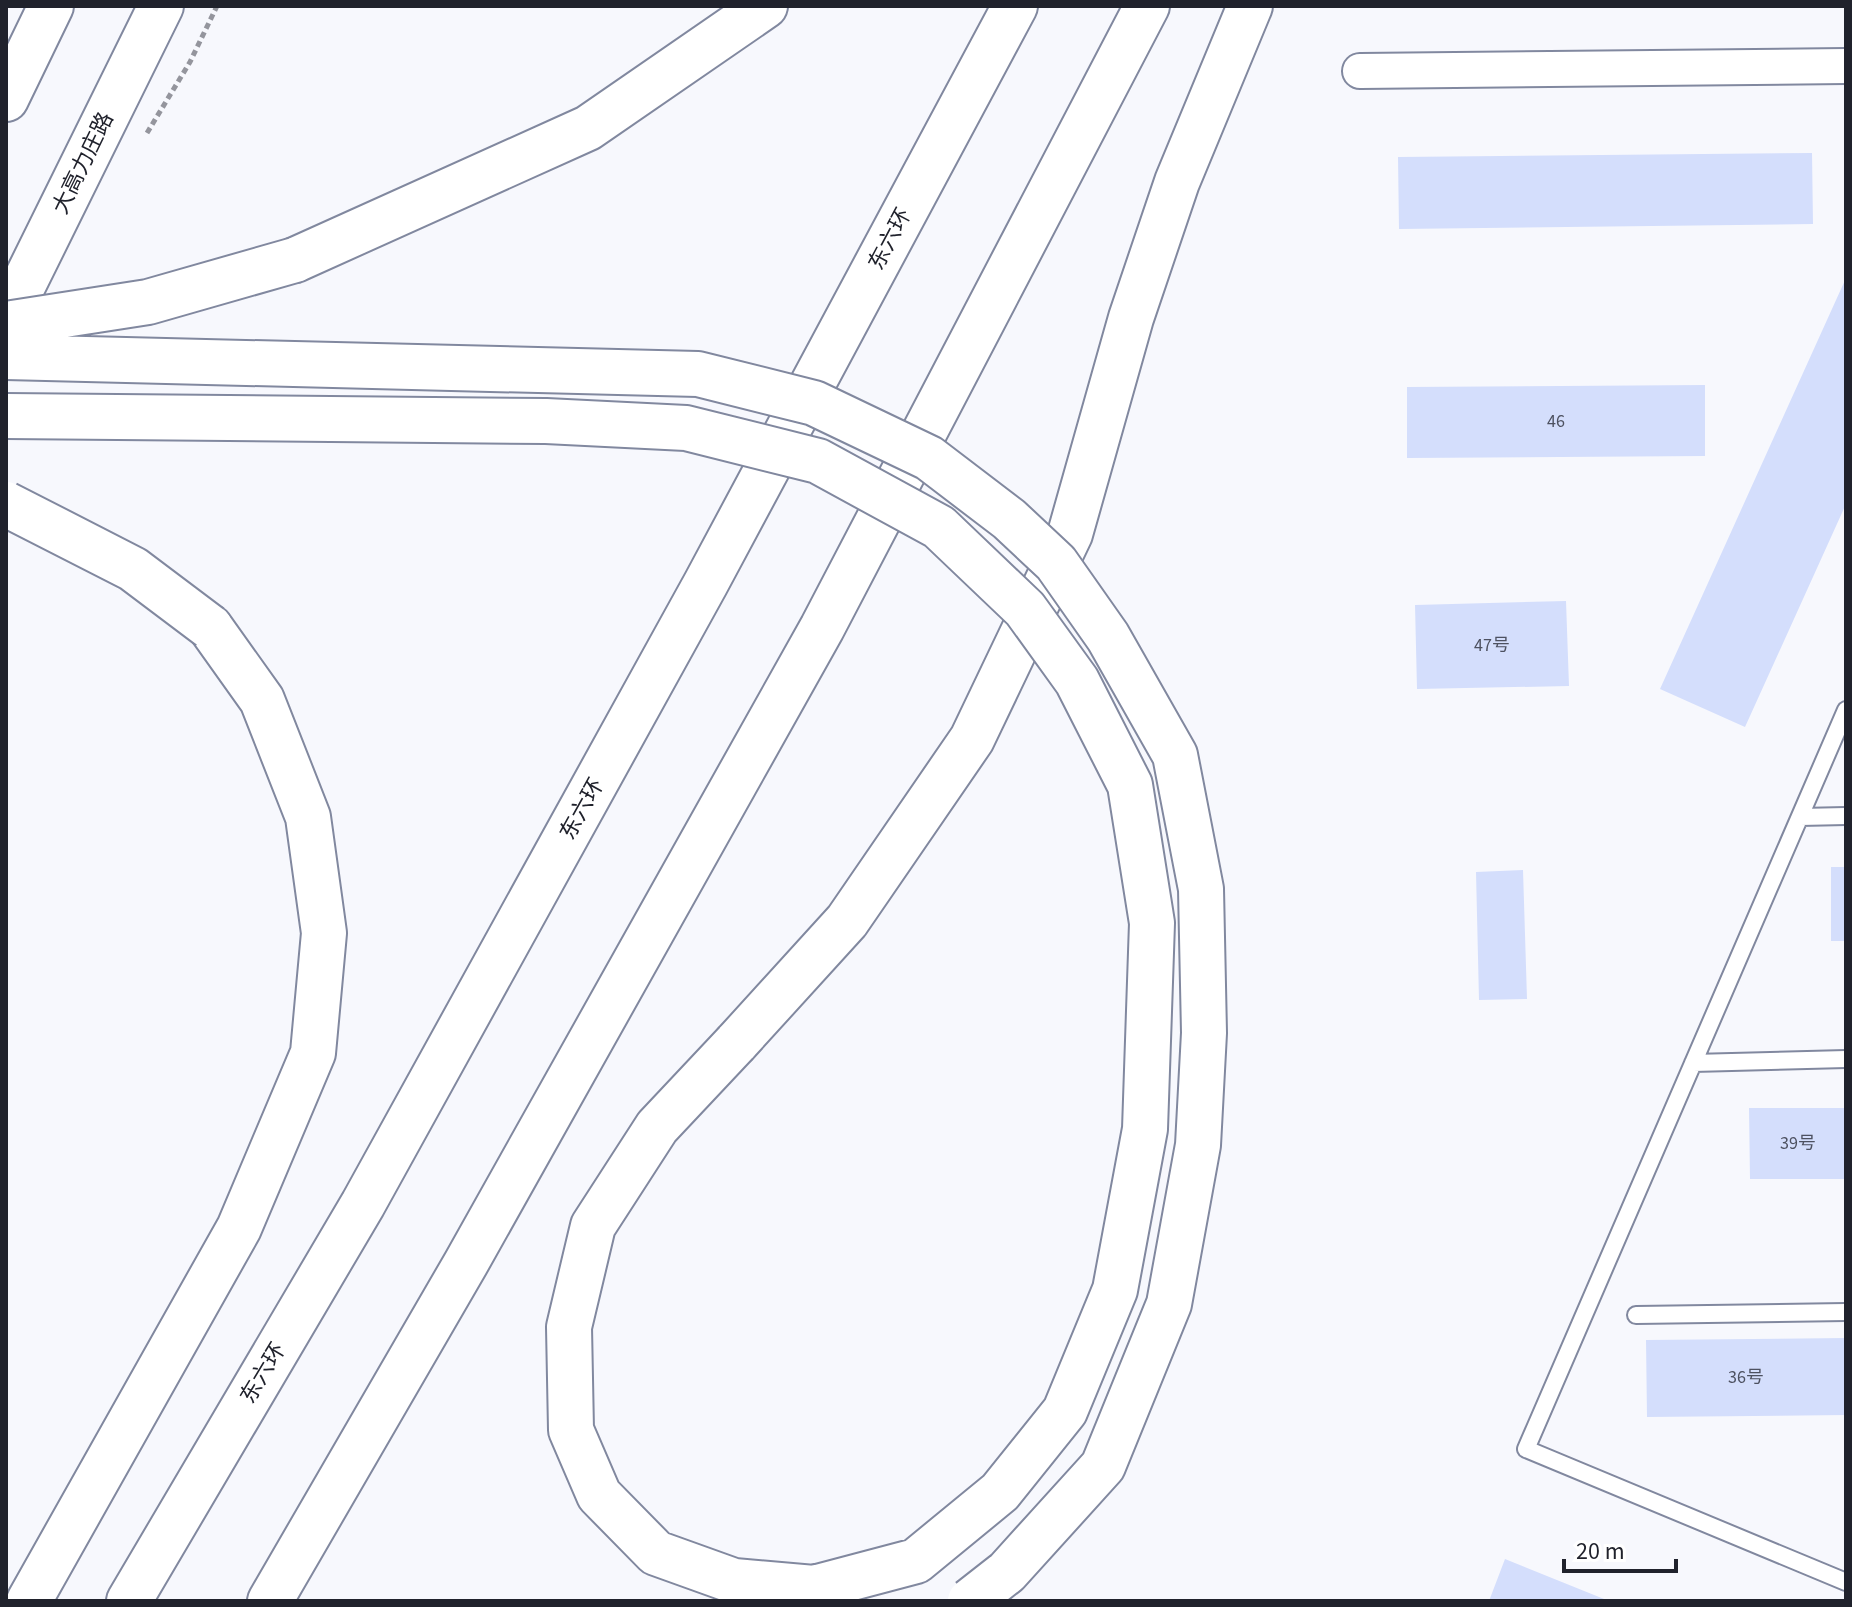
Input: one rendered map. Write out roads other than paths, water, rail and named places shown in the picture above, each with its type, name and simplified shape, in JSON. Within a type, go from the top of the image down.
[{"type":"main road","points":[[6,99],[51,6]]},
{"type":"main road","name":"大高力庄路","points":[[6,322],[161,6]]},
{"type":"main road","points":[[6,322],[148,302],[295,260],[588,128],[765,6]]},
{"type":"main road","name":"东六环","points":[[129,1601],[363,1204],[706,583],[1015,6]]},
{"type":"main road","points":[[270,1601],[466,1263],[822,628],[1147,6]]},
{"type":"main road","points":[[6,416],[546,421],[701,432],[818,461],[939,527],[1025,609],[1077,681],[1130,785],[1152,923],[1145,1129],[1115,1290],[1065,1411],[1000,1492],[916,1561],[814,1588],[734,1581],[656,1553],[599,1495],[571,1430],[569,1327],[593,1226],[657,1127],[847,921],[972,739],[1070,534],[1131,318],[1177,182],[1250,6]]},
{"type":"main road","points":[[6,357],[698,374],[814,403],[929,458],[1009,519],[1056,563],[1108,637],[1175,755],[1201,889],[1204,1033],[1198,1145],[1169,1304],[1103,1466],[1007,1572],[970,1601]]},
{"type":"main road","points":[[6,504],[133,569],[210,627],[262,700],[308,817],[324,933],[313,1053],[239,1228],[29,1601]]},
{"type":"street","points":[[1360,71],[1846,66]]},
{"type":"lane","points":[[1846,710],[1526,1449],[1846,1582]]},
{"type":"lane","points":[[1800,817],[1846,816]]},
{"type":"lane","points":[[1693,1063],[1846,1059]]},
{"type":"lane","points":[[1636,1315],[1846,1312]]}]
